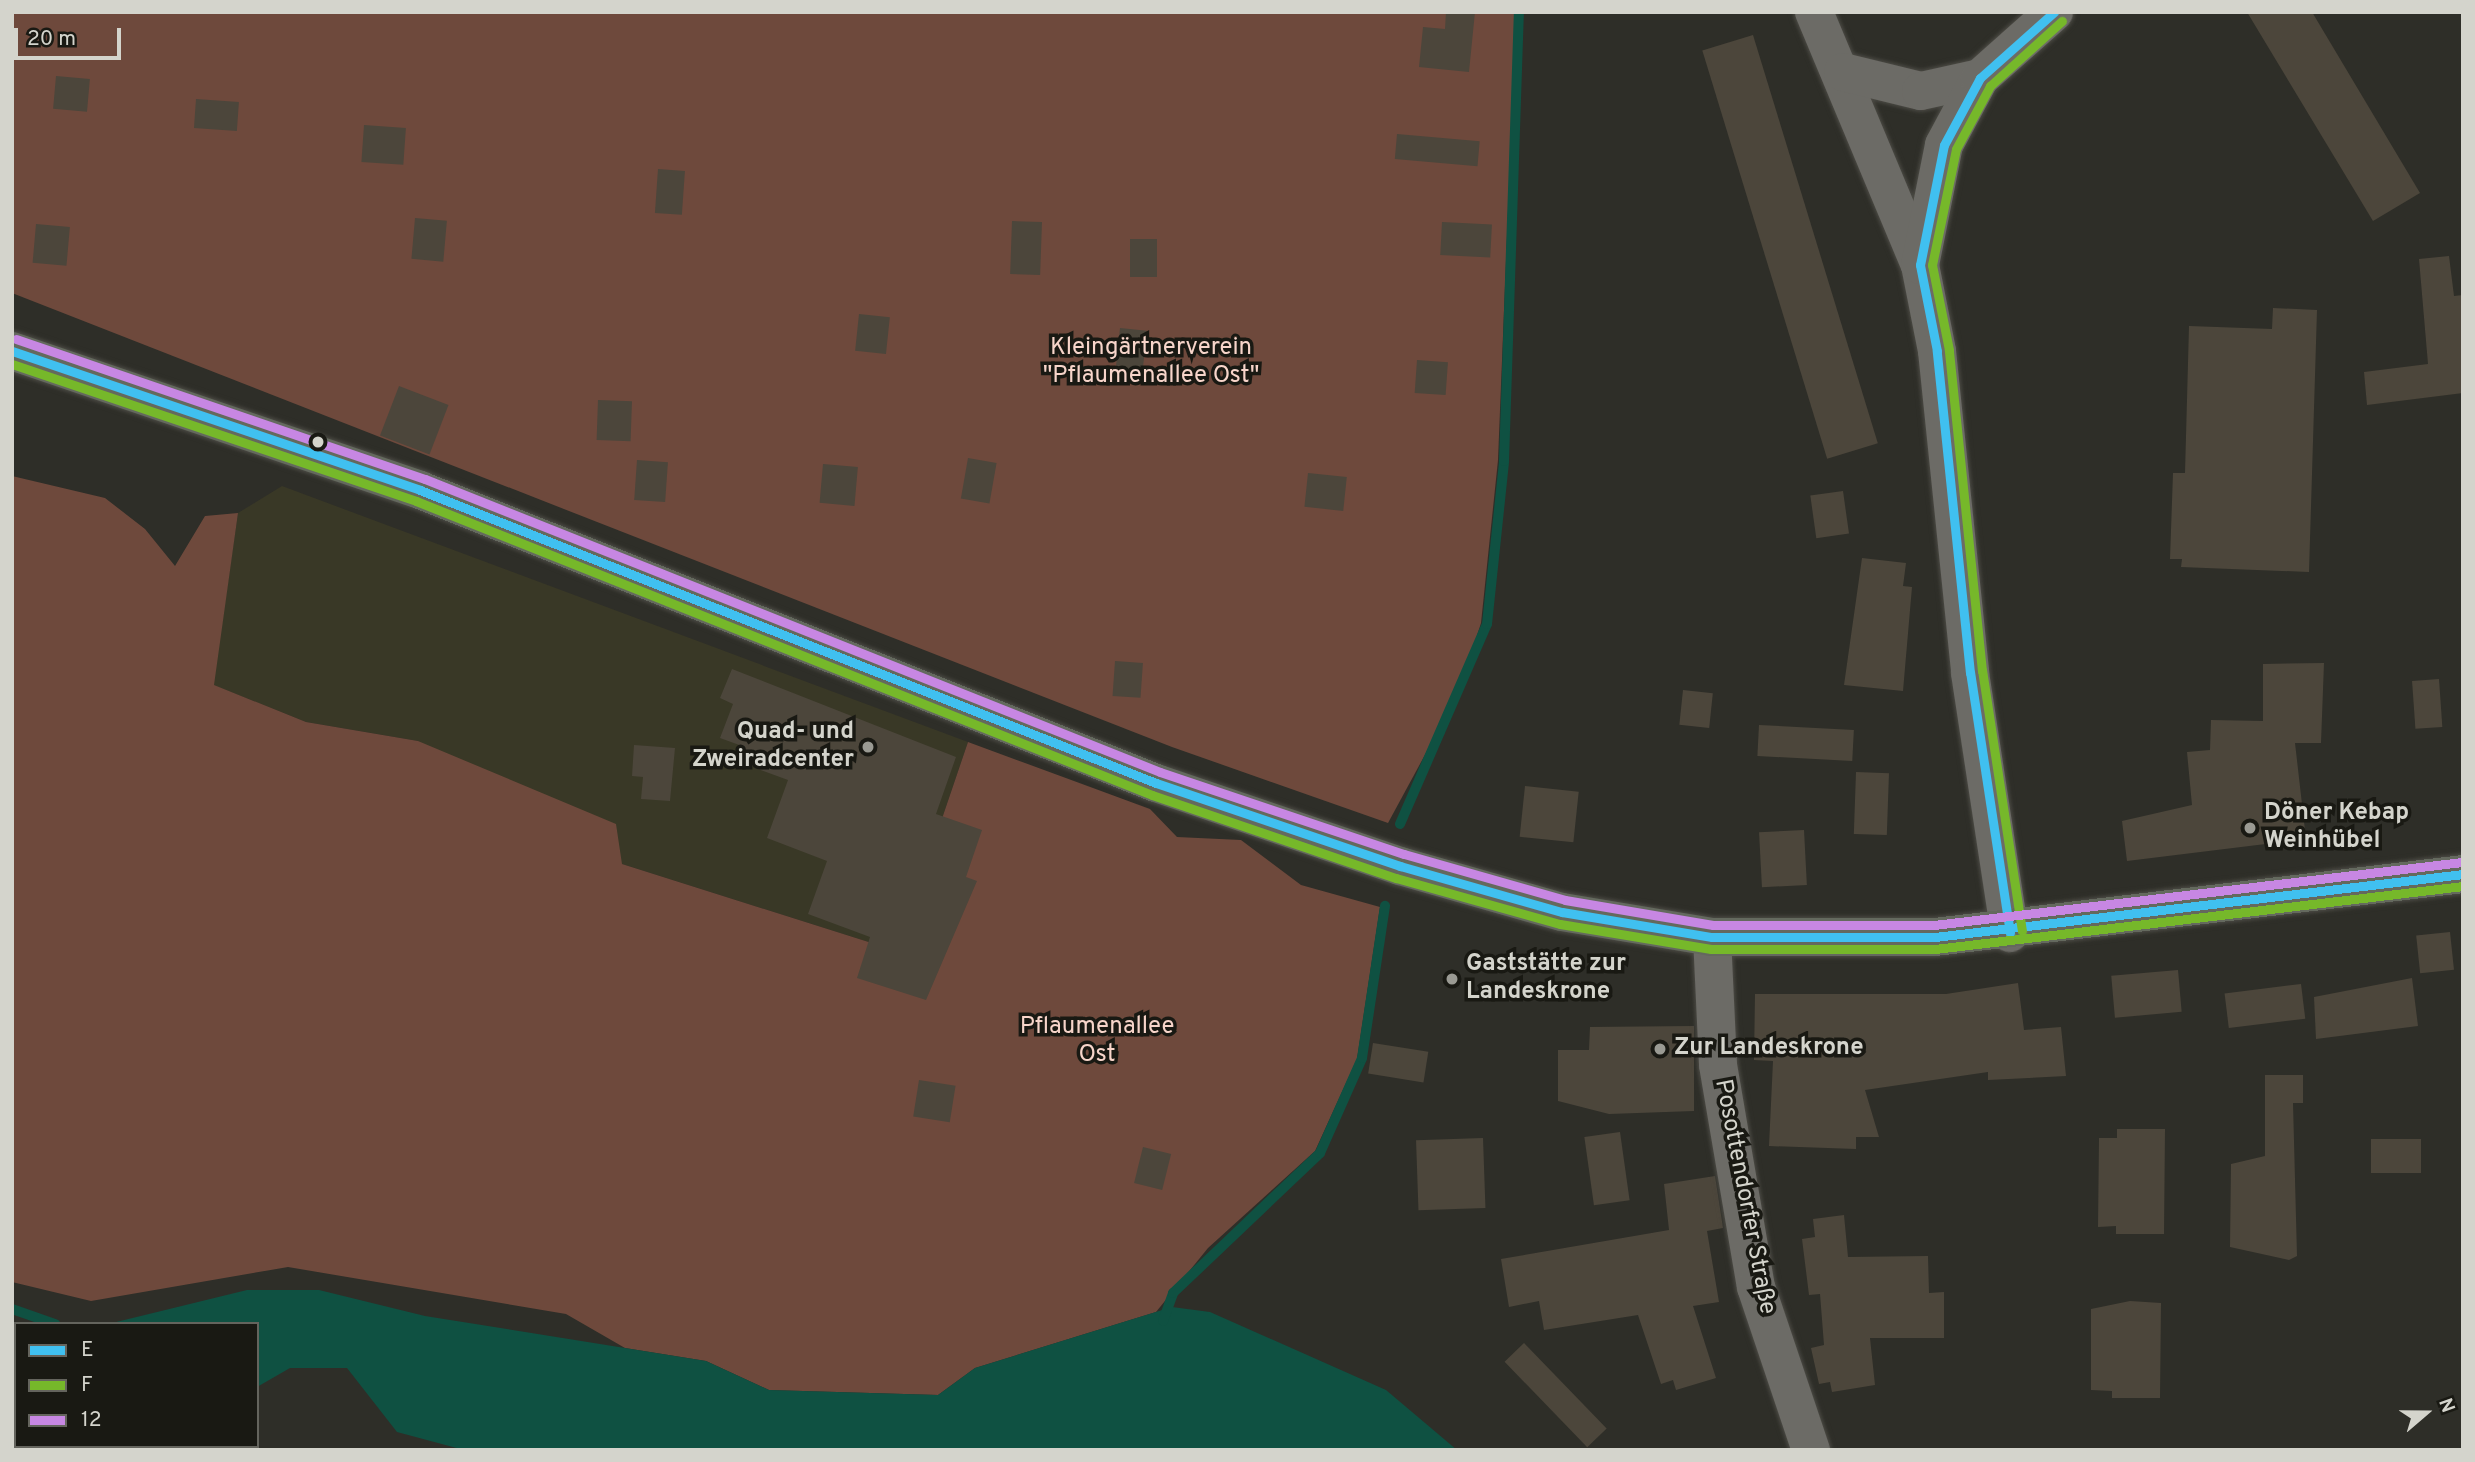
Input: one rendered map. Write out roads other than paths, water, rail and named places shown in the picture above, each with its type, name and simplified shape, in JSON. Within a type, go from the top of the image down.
[{"type":"main road","points":[[12,351],[420,490],[1156,783],[1400,866],[1562,912],[1712,937],[2010,933],[2463,874]]},
{"type":"street","points":[[1814,12],[1843,72],[1920,265],[1937,351],[1970,673],[2010,933]]},
{"type":"street","points":[[1920,265],[1944,145],[1980,78],[2054,12]]},
{"type":"street","points":[[1843,72],[1921,91],[1980,78]]},
{"type":"street","name":"Posottendorfer Straße","points":[[1712,937],[1718,1065],[1756,1287],[1811,1450]]},
{"type":"waterway","points":[[1400,824],[1487,624],[1504,461],[1519,12]]},
{"type":"waterway","points":[[1163,1321],[1173,1293],[1320,1153],[1362,1058],[1385,906]]},
{"type":"waterway","points":[[12,1309],[49,1322]]},
{"type":"place","name":"Quad- und Zweiradcenter","points":[[868,747]]},
{"type":"place","name":"Döner Kebap Weinhübel","points":[[2250,828]]},
{"type":"place","name":"Gaststätte zur Landeskrone","points":[[1452,979]]},
{"type":"place","name":"Zur Landeskrone","points":[[1660,1049]]},
{"type":"park label","name":"Kleingärtnerverein \"Pflaumenallee Ost\"","points":[[1151,363]]},
{"type":"park label","name":"Pflaumenallee Ost","points":[[1097,1042]]}]
